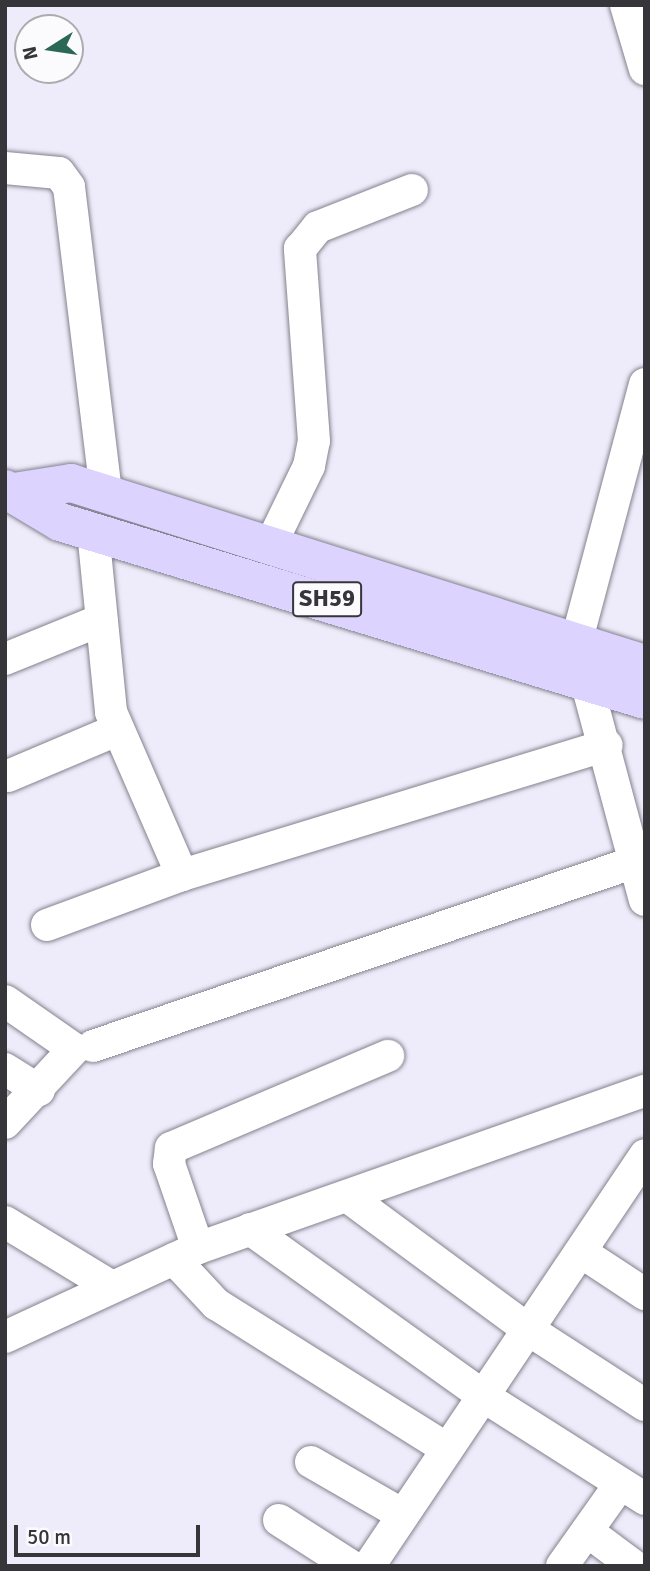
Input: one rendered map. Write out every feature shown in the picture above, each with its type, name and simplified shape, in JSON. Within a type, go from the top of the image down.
[{"type":"main road","name":"SH59","points":[[10,491],[71,483],[645,664]]},
{"type":"main road","name":"SH59","points":[[10,491],[60,522],[645,700]]},
{"type":"street","points":[[626,5],[645,69]]},
{"type":"street","points":[[5,168],[59,173],[69,187],[106,494]]},
{"type":"street","points":[[270,546],[309,466],[314,441],[300,249],[318,227],[412,190]]},
{"type":"street","points":[[645,384],[576,643],[607,745],[645,900]]},
{"type":"street","points":[[93,531],[101,620],[117,730],[182,875]]},
{"type":"street","points":[[5,659],[101,620]]},
{"type":"street","points":[[8,776],[117,730]]},
{"type":"street","points":[[47,925],[182,875],[607,745]]},
{"type":"street","points":[[93,1045],[635,862]]},
{"type":"street","points":[[5,1001],[74,1049],[39,1090],[5,1123]]},
{"type":"street","points":[[388,1056],[172,1148],[169,1164],[186,1253],[223,1309],[447,1449]]},
{"type":"street","points":[[5,1069],[39,1090]]},
{"type":"street","points":[[5,1337],[186,1253],[645,1091]]},
{"type":"street","points":[[369,1566],[645,1155]]},
{"type":"street","points":[[347,1196],[529,1330],[645,1405]]},
{"type":"street","points":[[5,1222],[112,1287]]},
{"type":"street","points":[[250,1229],[483,1396],[633,1492],[587,1531],[562,1566]]},
{"type":"street","points":[[581,1252],[645,1294]]},
{"type":"street","points":[[312,1462],[403,1515]]},
{"type":"street","points":[[279,1520],[351,1566]]},
{"type":"street","points":[[587,1531],[635,1566]]}]
